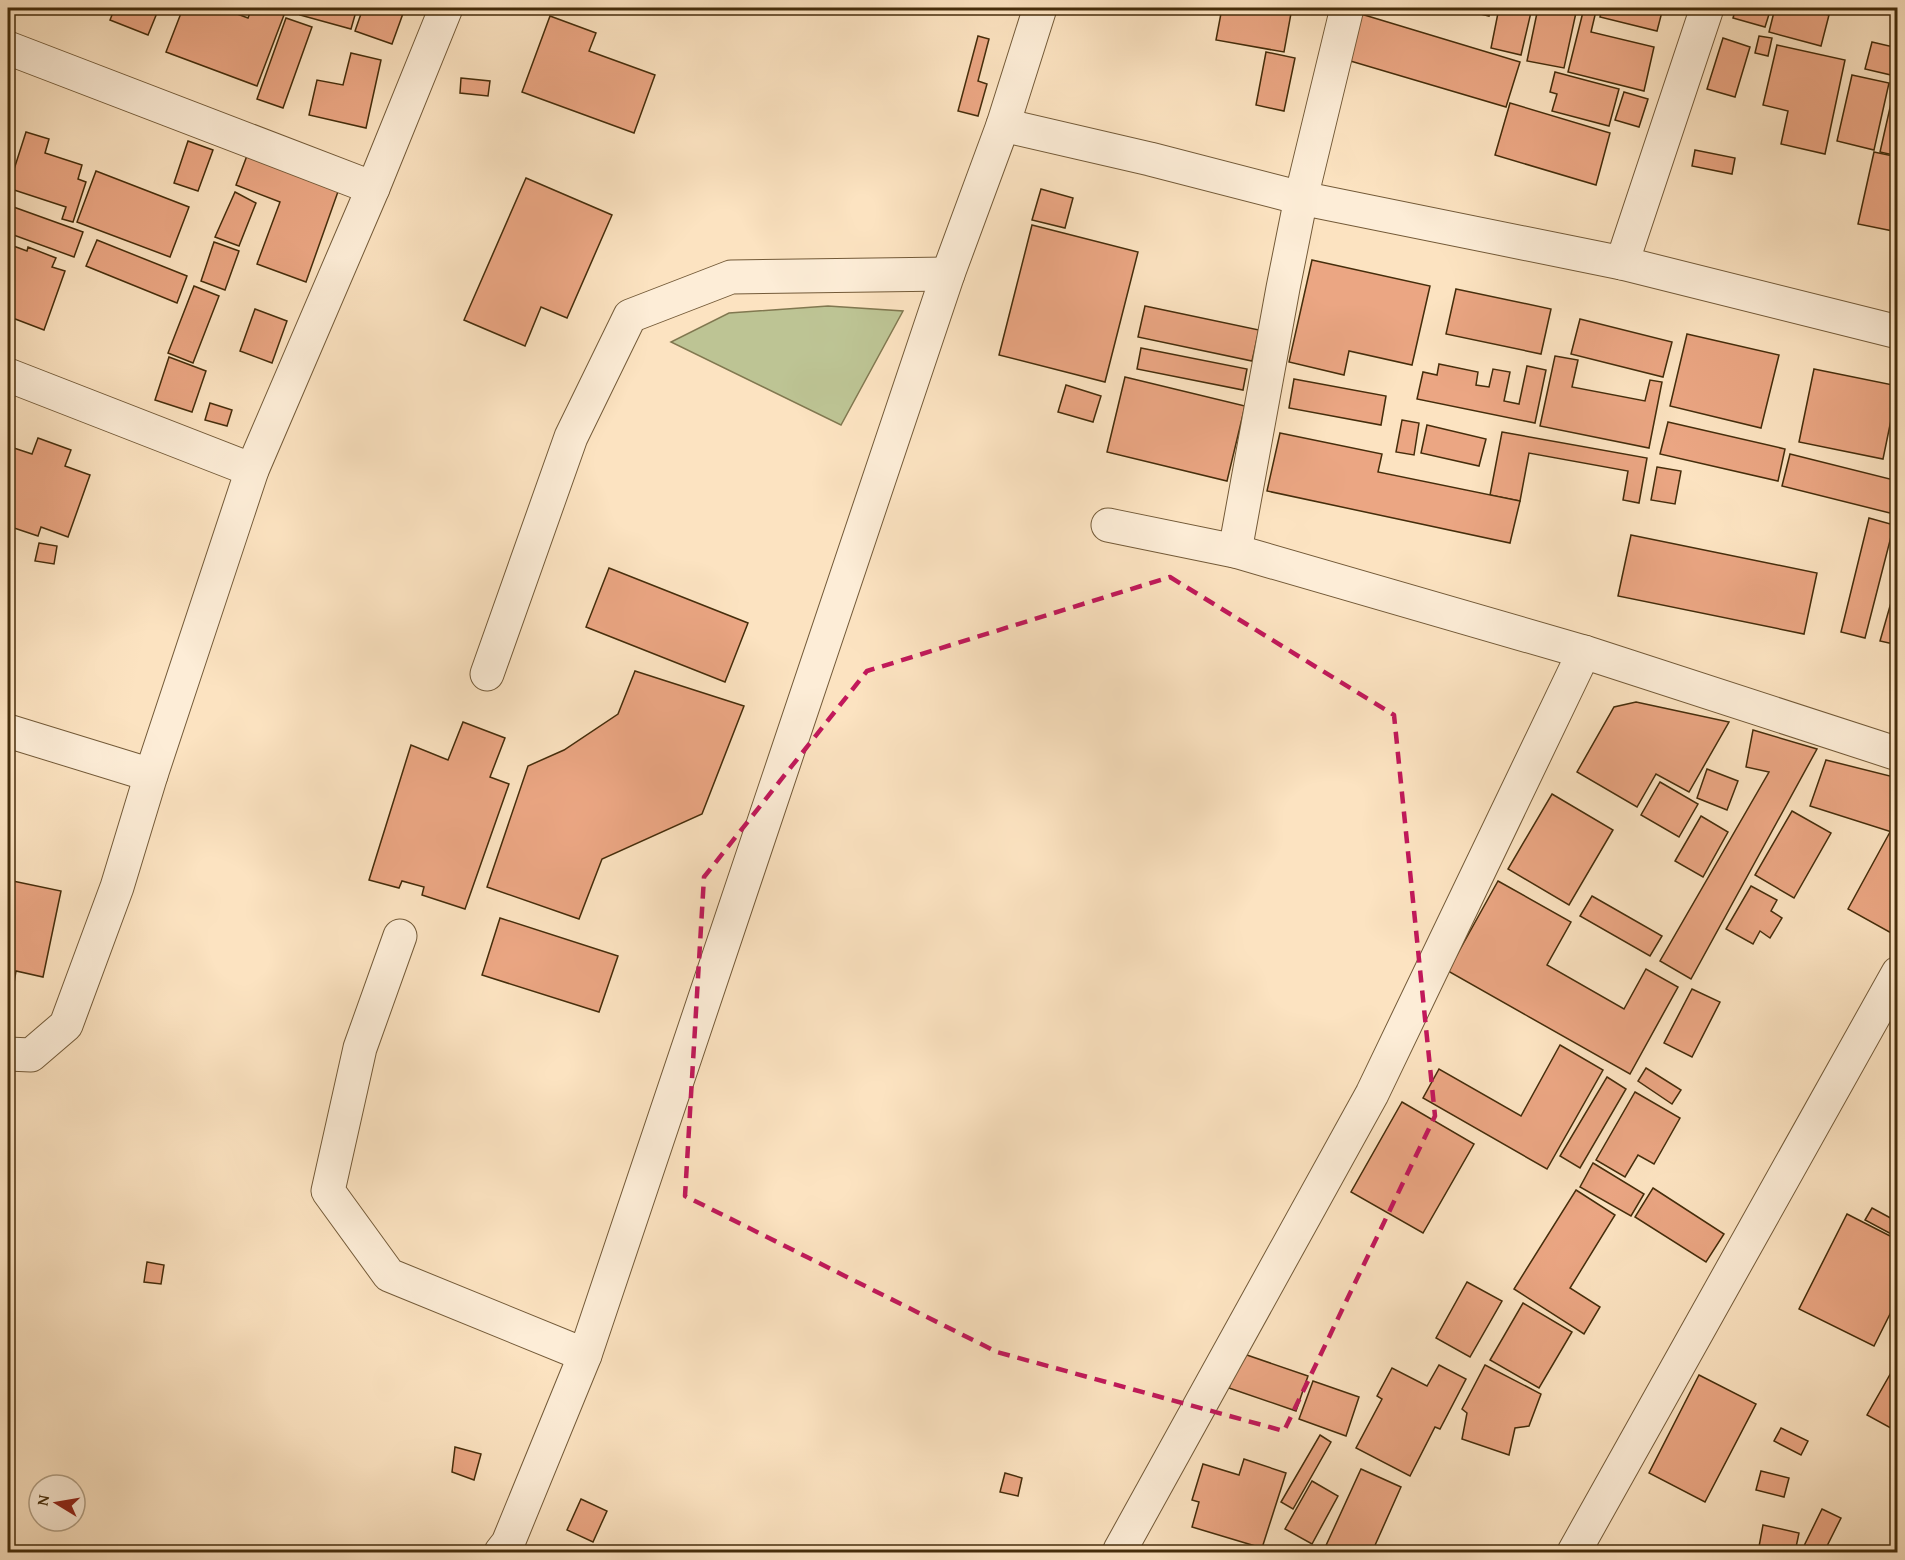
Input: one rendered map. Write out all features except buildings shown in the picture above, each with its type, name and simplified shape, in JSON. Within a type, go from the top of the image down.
[{"type":"street","points":[[8,1054],[31,1055],[66,1025],[117,887],[151,775],[252,470],[373,188],[446,8]]},
{"type":"street","points":[[501,1552],[508,1543],[585,1354],[948,274],[1003,125],[1040,8]]},
{"type":"street","points":[[1235,551],[1301,198],[1347,8]]},
{"type":"street","points":[[1622,263],[1707,8]]},
{"type":"street","points":[[8,48],[373,188]]},
{"type":"street","points":[[1003,125],[1150,159],[1301,198],[1622,263],[1898,332]]},
{"type":"street","points":[[487,674],[571,437],[630,316],[731,277],[948,274]]},
{"type":"street","points":[[8,375],[252,470]]},
{"type":"street","points":[[1108,525],[1235,551],[1584,652],[1898,754]]},
{"type":"street","points":[[1120,1550],[1372,1094],[1584,652]]},
{"type":"street","points":[[8,731],[151,775]]},
{"type":"street","points":[[400,936],[360,1048],[328,1191],[389,1275],[585,1354]]},
{"type":"street","points":[[1574,1552],[1898,972]]},
{"type":"highlighted area","points":[[1170,577],[1394,715],[1435,1116],[1284,1431],[997,1352],[685,1196],[704,877],[867,671]]},
{"type":"green space","points":[[828,306],[903,311],[841,425],[671,342],[729,313]]}]
